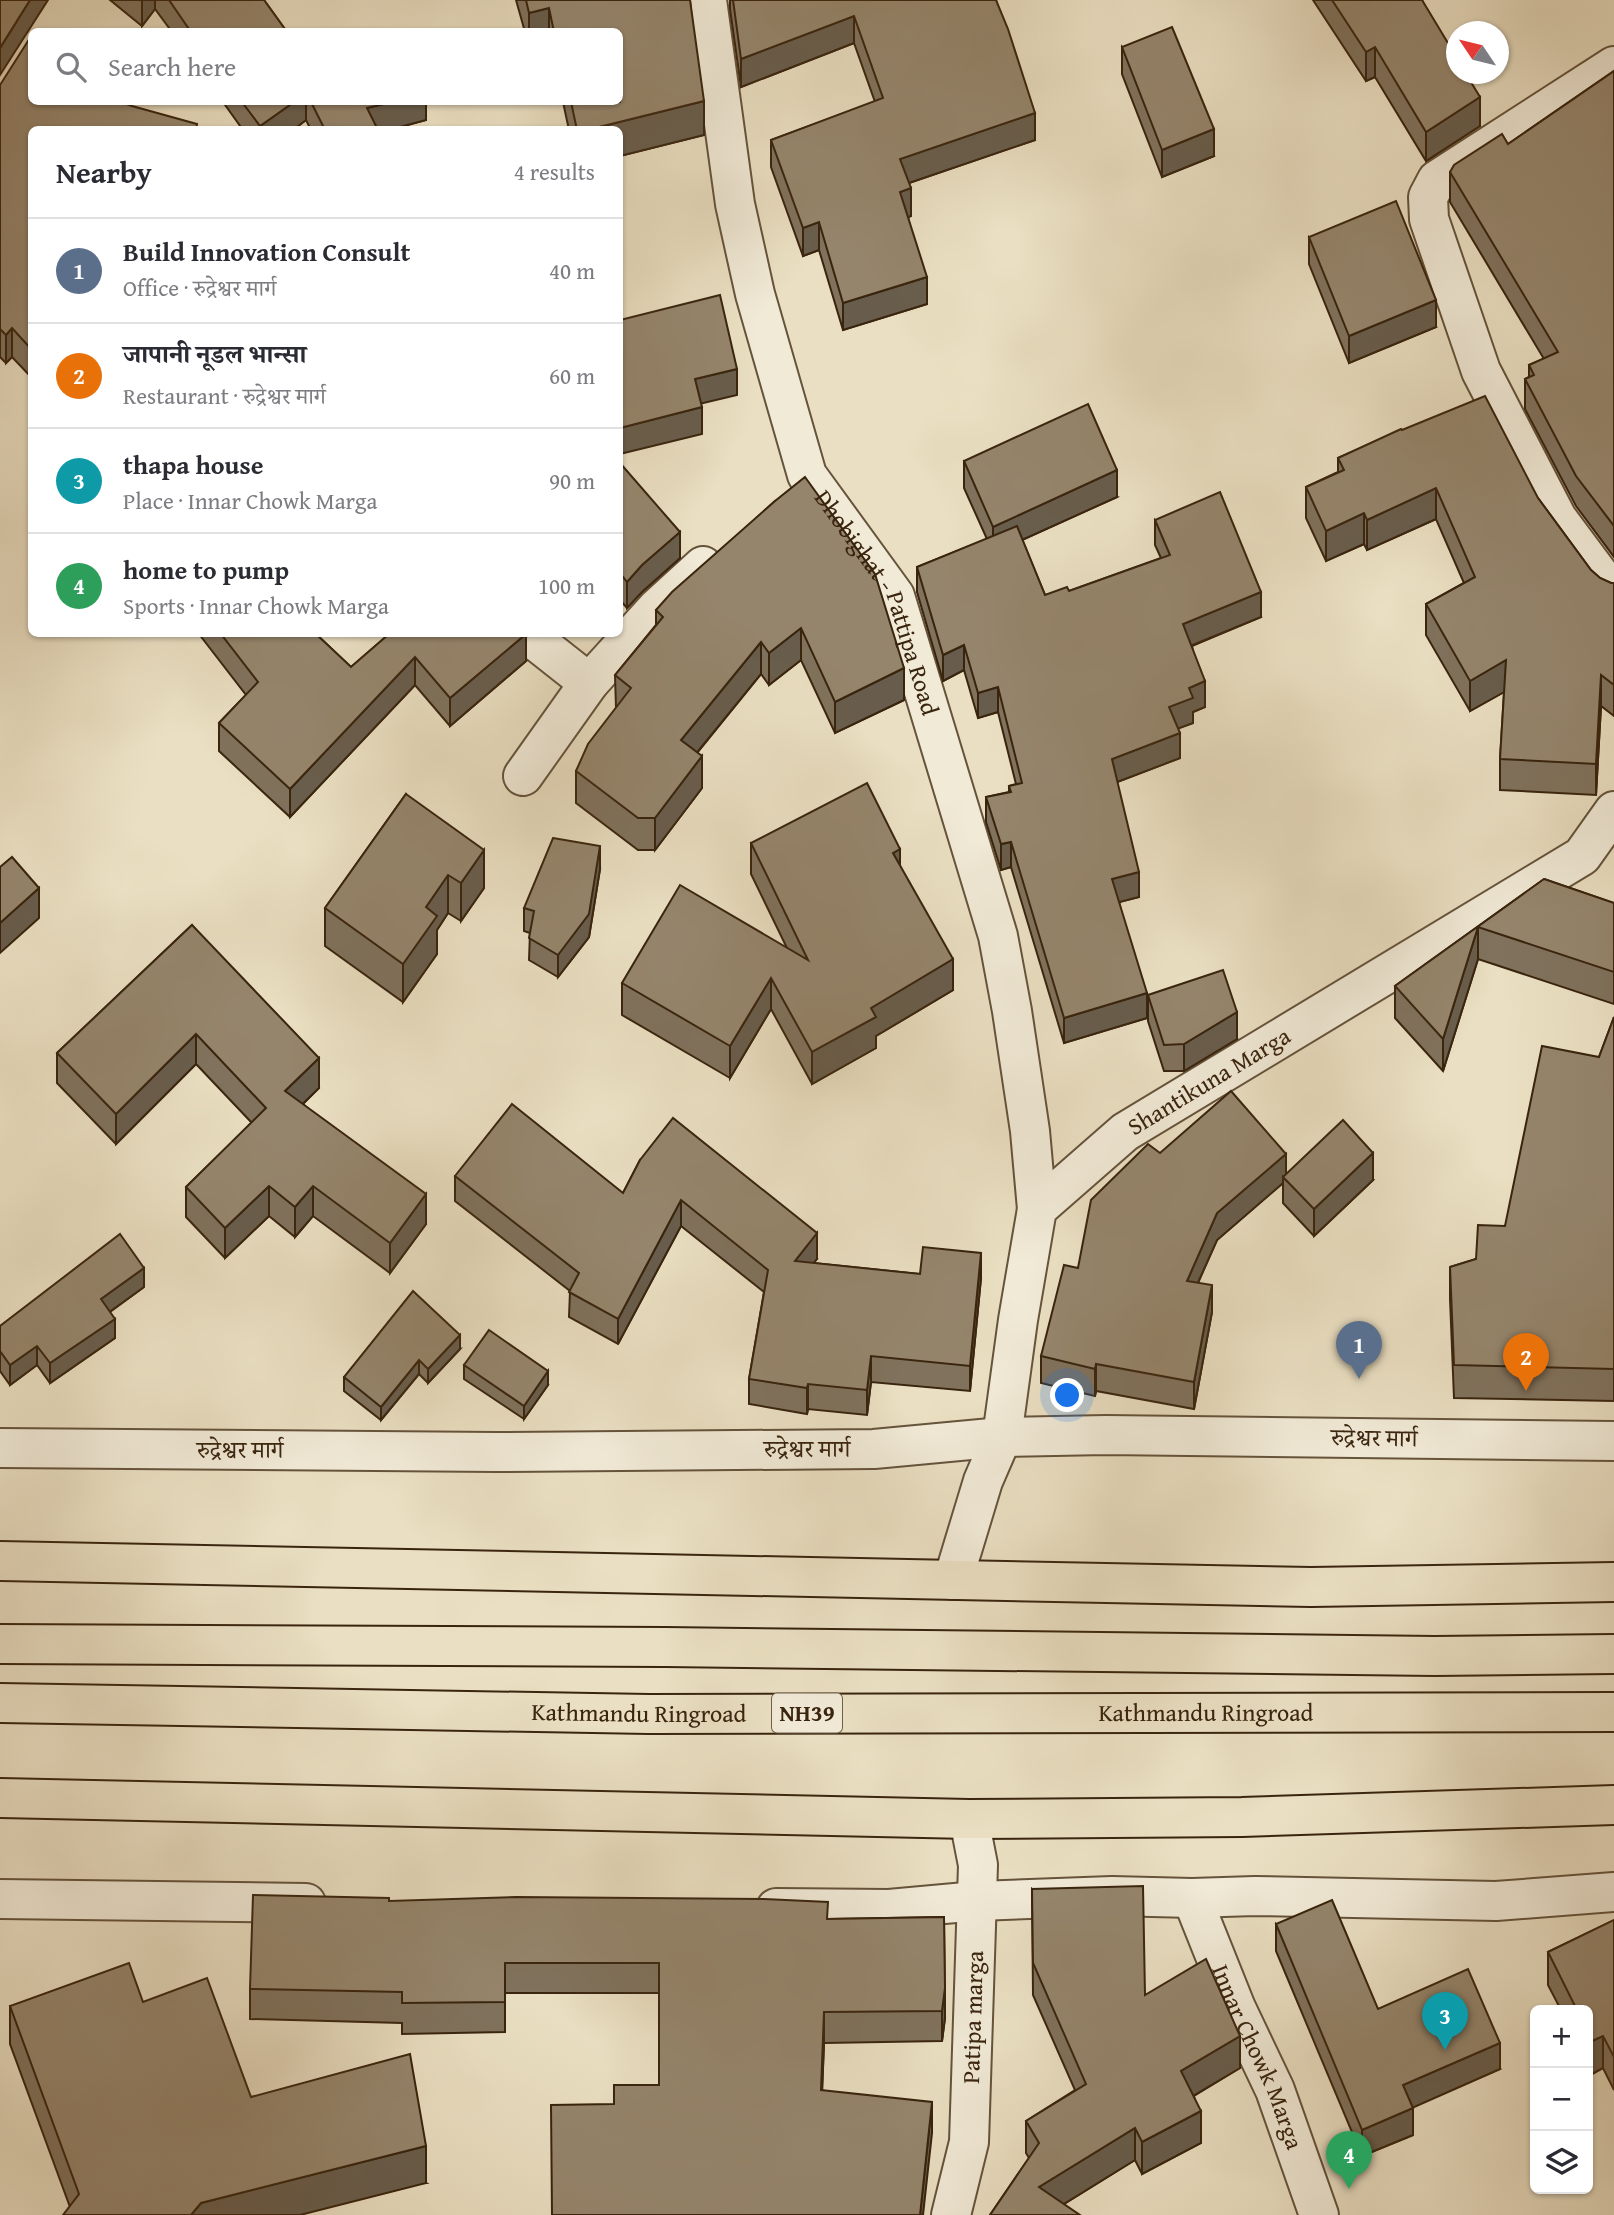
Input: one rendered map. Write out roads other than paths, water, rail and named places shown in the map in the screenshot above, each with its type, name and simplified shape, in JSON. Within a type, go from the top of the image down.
[{"type":"main road","points":[[0,1561],[1311,1587],[1614,1582]]},
{"type":"main road","points":[[0,1644],[665,1647],[1435,1656],[1614,1654]]},
{"type":"main road","name":"Kathmandu Ringroad","points":[[0,1703],[649,1714],[1614,1712]]},
{"type":"main road","points":[[0,1798],[969,1819],[1242,1817],[1614,1805]]},
{"type":"street","name":"Dhobighat - Pattipa Road","points":[[707,0],[735,204],[797,484],[895,596],[998,936],[1030,1131],[1037,1209]]},
{"type":"street","points":[[1614,66],[1437,180],[1428,197],[1429,219],[1482,371],[1557,518],[1614,592]]},
{"type":"street","points":[[523,776],[589,683],[657,608],[733,539]]},
{"type":"street","points":[[531,637],[589,683]]},
{"type":"street","name":"Shantikuna Marga","points":[[1037,1209],[1125,1132],[1582,856],[1614,811]]},
{"type":"street","points":[[953,1580],[983,1481],[1002,1437],[1037,1209]]},
{"type":"street","name":"रुद्रेश्वर मार्ग","points":[[0,1448],[496,1452],[874,1449],[1002,1437],[1106,1435],[1614,1441]]},
{"type":"street","name":"Patipa marga","points":[[951,2215],[969,2142],[978,1865],[969,1819]]},
{"type":"street","points":[[740,1908],[888,1909],[977,1901],[1112,1896],[1496,1901],[1614,1892]]},
{"type":"street","name":"Innar Chowk Marga","points":[[1192,1898],[1236,2008],[1275,2090],[1319,2215]]},
{"type":"street","points":[[0,1899],[333,1903]]},
{"type":"place","name":"Build Innovation Consult","points":[[1359,1379]]},
{"type":"place","name":"जापानी नूडल भान्सा","points":[[1526,1391]]},
{"type":"place","name":"thapa house","points":[[1445,2050]]},
{"type":"place","name":"home to pump","points":[[1349,2189]]}]
